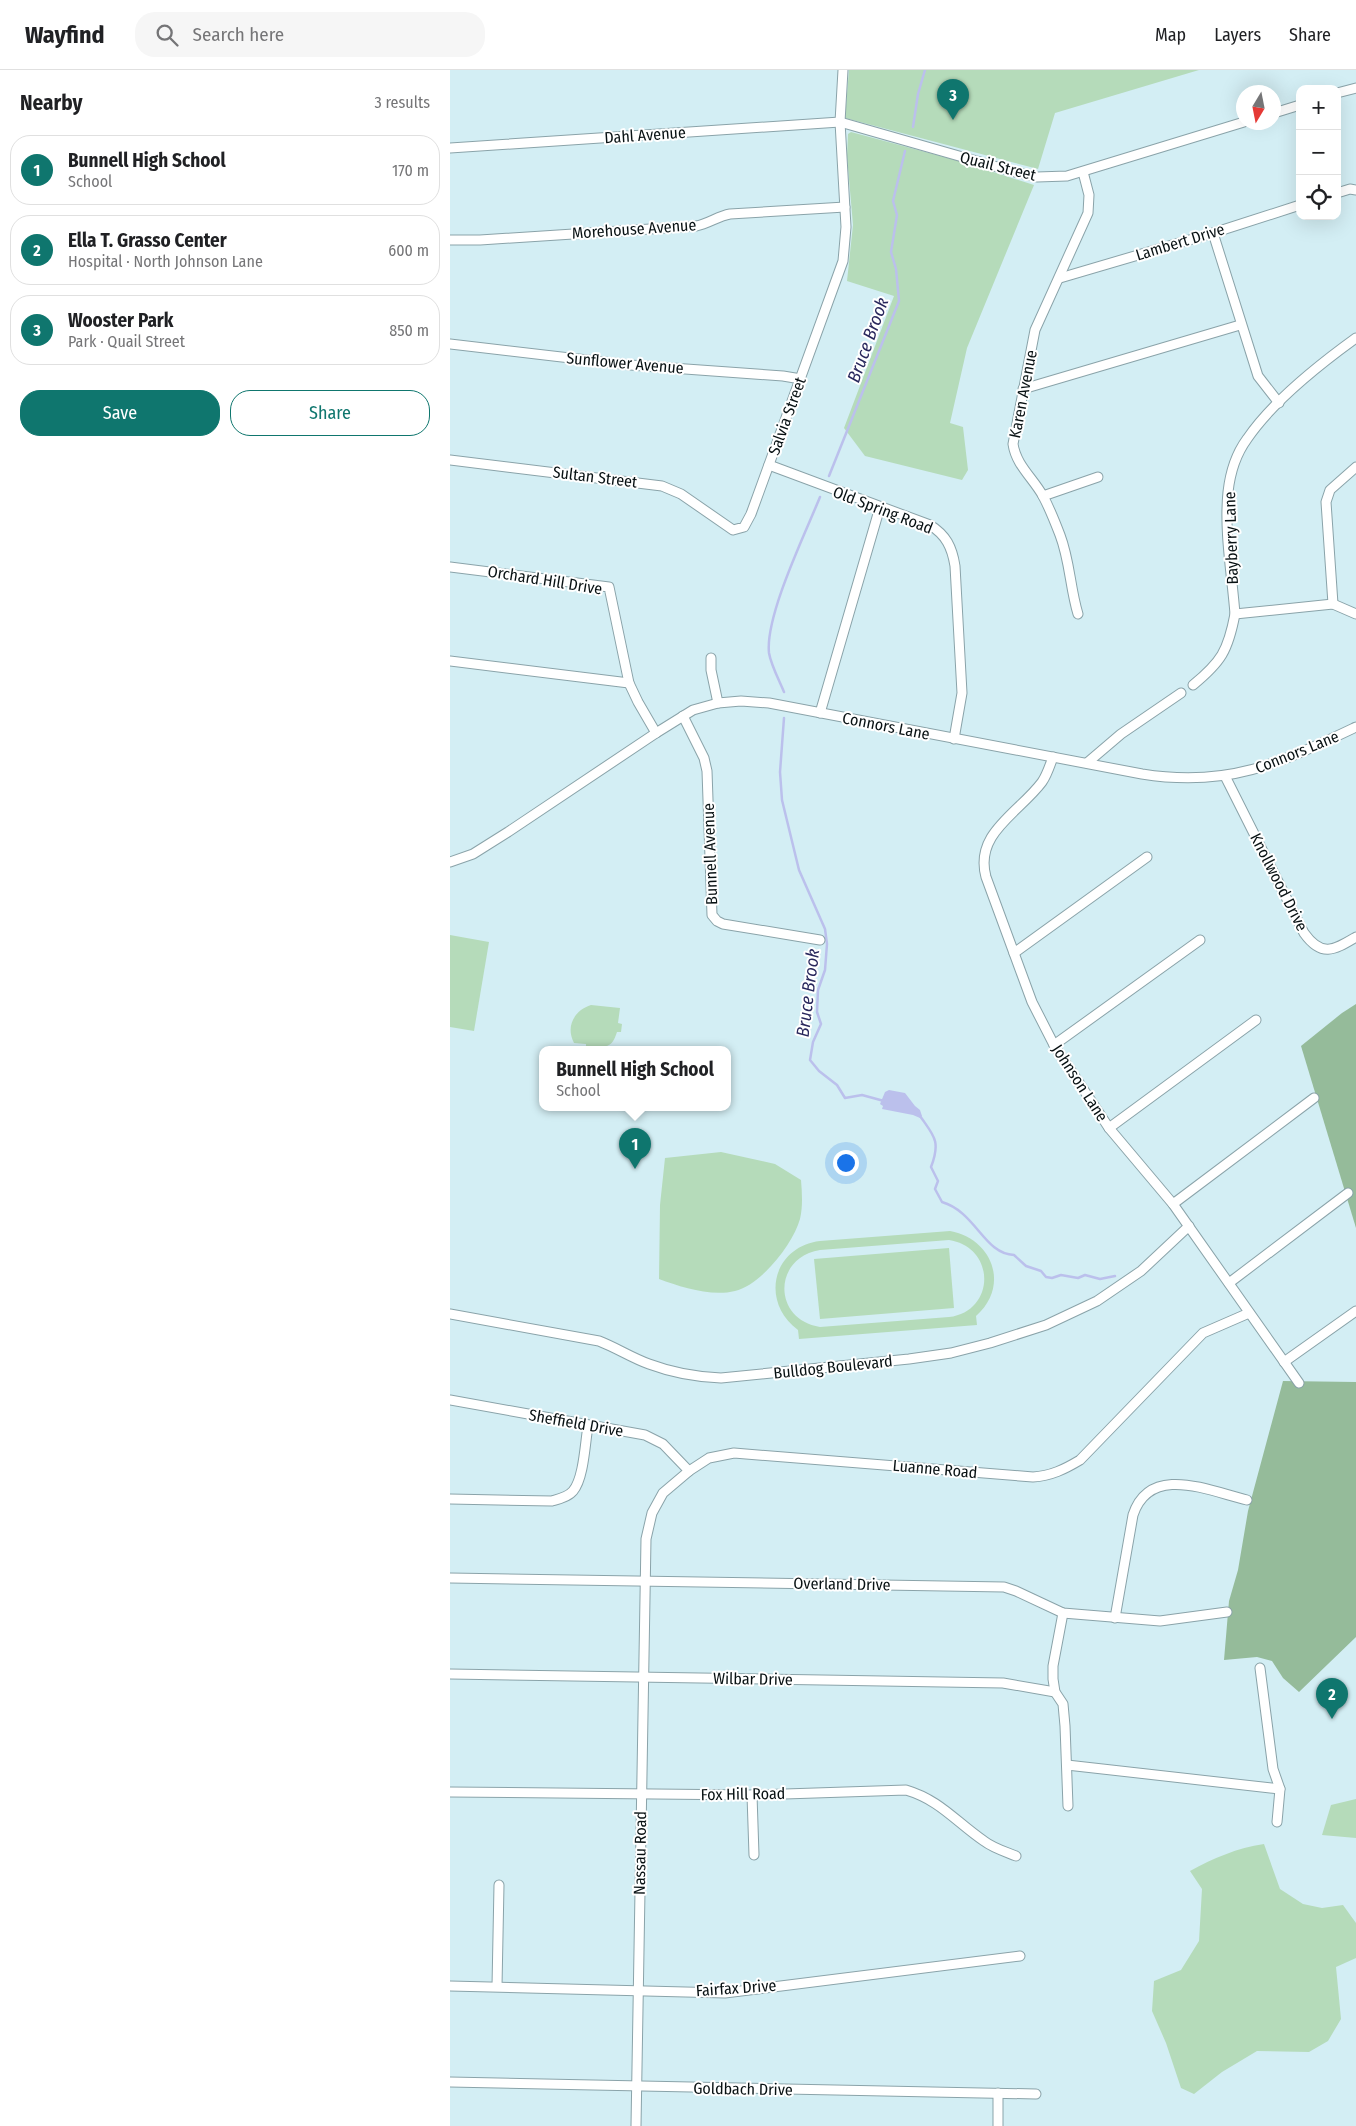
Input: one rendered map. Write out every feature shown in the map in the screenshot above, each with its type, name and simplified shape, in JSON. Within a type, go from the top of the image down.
[{"type":"street","name":"Salvia Street","points":[[728,528],[739,530],[748,521],[834,287],[844,252],[845,207],[840,122],[843,70]]},
{"type":"street","points":[[1341,92],[1356,88]]},
{"type":"street","points":[[1281,111],[1296,106]]},
{"type":"street","name":"Dahl Avenue","points":[[450,148],[840,122]]},
{"type":"street","name":"Quail Street","points":[[840,122],[1037,177],[1060,177],[1082,172],[1236,124]]},
{"type":"street","name":"Karen Avenue","points":[[1078,614],[1073,597],[1064,544],[1043,496],[1017,461],[1014,453],[1013,434],[1035,330],[1088,214],[1089,195],[1082,172]]},
{"type":"street","points":[[1341,192],[1350,189],[1356,190]]},
{"type":"street","name":"Lambert Drive","points":[[1060,278],[1296,206]]},
{"type":"street","name":"Morehouse Avenue","points":[[450,240],[480,240],[696,226],[704,225],[717,217],[730,214],[845,207]]},
{"type":"street","points":[[1213,233],[1240,325],[1258,376],[1279,403]]},
{"type":"street","points":[[1023,390],[1240,325]]},
{"type":"street","name":"Bayberry Lane","points":[[1193,685],[1213,669],[1222,657],[1232,630],[1235,614],[1228,515],[1230,479],[1236,461],[1246,440],[1279,403],[1331,356],[1356,338]]},
{"type":"street","name":"Sunflower Avenue","points":[[450,344],[630,365],[801,379]]},
{"type":"street","name":"Sultan Street","points":[[450,460],[662,486],[681,494],[728,528]]},
{"type":"street","name":"Old Spring Road","points":[[769,465],[930,525],[945,537],[951,546],[955,566],[962,693],[954,739]]},
{"type":"street","points":[[1334,604],[1326,502],[1330,490],[1356,467]]},
{"type":"street","points":[[1043,496],[1098,477]]},
{"type":"street","points":[[820,713],[880,507]]},
{"type":"street","name":"Orchard Hill Drive","points":[[450,567],[609,587],[629,683],[656,733]]},
{"type":"street","points":[[1235,614],[1334,604],[1356,614]]},
{"type":"street","points":[[711,658],[710,670],[718,703]]},
{"type":"street","points":[[450,660],[629,683]]},
{"type":"street","points":[[1087,763],[1122,734],[1181,693]]},
{"type":"street","name":"Connors Lane","points":[[450,862],[472,854],[508,832],[683,716],[718,703],[753,701],[1053,757],[1172,777],[1225,776],[1285,760],[1356,727]]},
{"type":"street","name":"Bunnell Avenue","points":[[683,716],[704,758],[707,771],[712,915],[717,921],[724,924],[820,940]]},
{"type":"street","name":"Johnson Lane","points":[[1053,757],[1042,782],[992,835],[984,851],[983,864],[986,877],[1032,1002],[1054,1045],[1109,1128],[1173,1204],[1299,1383]]},
{"type":"street","name":"Knollwood Drive","points":[[1225,776],[1304,933],[1312,944],[1328,950],[1337,948],[1356,937]]},
{"type":"street","points":[[1014,954],[1147,857]]},
{"type":"street","points":[[1054,1045],[1200,940]]},
{"type":"street","points":[[1109,1128],[1256,1020]]},
{"type":"street","points":[[1173,1204],[1314,1098]]},
{"type":"street","points":[[1229,1283],[1348,1193]]},
{"type":"street","name":"Bulldog Boulevard","points":[[450,1314],[599,1341],[614,1346],[647,1364],[694,1376],[741,1377],[909,1360],[952,1353],[990,1343],[1046,1325],[1066,1316],[1127,1282],[1160,1255],[1189,1226]]},
{"type":"street","points":[[1284,1362],[1356,1311]]},
{"type":"street","name":"Luanne Road","points":[[645,1580],[648,1529],[654,1506],[663,1493],[689,1471],[709,1458],[734,1453],[1033,1477],[1046,1476],[1080,1460],[1203,1333],[1250,1313]]},
{"type":"street","name":"Sheffield Drive","points":[[450,1400],[645,1435],[663,1444],[689,1471]]},
{"type":"street","points":[[450,1499],[552,1501],[564,1498],[573,1491],[580,1474],[588,1426]]},
{"type":"street","points":[[1115,1618],[1132,1515],[1136,1503],[1143,1494],[1153,1488],[1178,1484],[1247,1500]]},
{"type":"street","name":"Overland Drive","points":[[450,1578],[1004,1587],[1063,1613],[1160,1621],[1228,1612]]},
{"type":"street","name":"Nassau Road","points":[[636,2126],[645,1580]]},
{"type":"street","points":[[1063,1613],[1053,1666],[1055,1692],[1063,1704],[1068,1806]]},
{"type":"street","points":[[1260,1668],[1273,1769],[1280,1789],[1277,1822]]},
{"type":"street","name":"Wilbar Drive","points":[[450,1674],[1003,1683],[1055,1692]]},
{"type":"street","points":[[1067,1765],[1280,1789]]},
{"type":"street","name":"Fox Hill Road","points":[[450,1792],[752,1795],[906,1790],[921,1794],[937,1803],[985,1842],[1016,1856]]},
{"type":"street","points":[[752,1795],[754,1855]]},
{"type":"street","points":[[497,1986],[499,1884]]},
{"type":"street","name":"Fairfax Drive","points":[[450,1986],[725,1992],[1020,1956]]},
{"type":"street","name":"Goldbach Drive","points":[[450,2082],[1036,2094]]},
{"type":"street","points":[[998,2093],[998,2126]]},
{"type":"green space","points":[[849,70],[1199,70],[1055,113],[1038,169],[845,118]]},
{"type":"green space","points":[[851,132],[959,161],[1034,185],[967,348],[950,423],[963,427],[968,470],[962,480],[865,456],[844,428],[894,296],[847,281],[853,225],[847,156],[848,134]]},
{"type":"green space","points":[[450,935],[489,942],[474,1031],[450,1027]]},
{"type":"green space","points":[[1356,1004],[1356,1228],[1301,1046]]},
{"type":"green space","points":[[591,1005],[620,1008],[618,1023],[622,1024],[621,1032],[617,1032],[614,1040],[608,1046],[586,1046],[586,1044],[574,1043],[571,1037],[571,1025],[576,1015],[585,1007]]},
{"type":"green space","points":[[721,1152],[775,1164],[801,1180],[802,1209],[791,1240],[765,1272],[755,1281],[735,1291],[726,1293],[706,1292],[659,1279],[660,1205],[665,1158]]},
{"type":"green space","points":[[950,1231],[965,1236],[977,1243],[986,1254],[992,1265],[994,1278],[992,1291],[986,1304],[976,1316],[977,1325],[799,1339],[798,1330],[786,1318],[779,1305],[776,1291],[777,1277],[782,1264],[791,1254],[804,1245],[820,1241]],"holes":[[[949,1240],[964,1245],[975,1254],[982,1266],[984,1279],[982,1292],[975,1303],[964,1312],[949,1317],[820,1327],[805,1322],[793,1313],[787,1302],[784,1289],[787,1276],[793,1264],[804,1255],[820,1250]]]},
{"type":"green space","points":[[949,1248],[954,1308],[820,1319],[814,1259]]},
{"type":"green space","points":[[1283,1381],[1356,1382],[1356,1637],[1299,1692],[1283,1678],[1272,1661],[1257,1657],[1224,1660],[1229,1601],[1238,1570],[1248,1511]]},
{"type":"green space","points":[[1356,1799],[1356,1838],[1322,1835],[1331,1805]]},
{"type":"green space","points":[[1264,1844],[1280,1889],[1303,1904],[1322,1908],[1343,1905],[1356,1923],[1356,1958],[1336,1967],[1341,2019],[1328,2041],[1309,2052],[1257,2051],[1222,2072],[1194,2094],[1181,2088],[1166,2043],[1152,2011],[1154,1981],[1181,1970],[1199,1941],[1202,1889],[1190,1871],[1226,1854]]},
{"type":"water","points":[[889,1090],[905,1093],[920,1110],[922,1116],[920,1118],[882,1109],[883,1106],[880,1104],[885,1092]]},
{"type":"waterway","name":"Bruce Brook","points":[[913,127],[918,94],[925,70]]},
{"type":"waterway","name":"Bruce Brook","points":[[829,476],[899,301],[896,269],[891,252],[897,215],[893,201],[905,151]]},
{"type":"waterway","name":"Bruce Brook","points":[[784,692],[770,658],[769,637],[779,597],[787,575],[820,497]]},
{"type":"waterway","name":"Bruce Brook","points":[[784,718],[780,772],[782,800],[799,870],[825,929],[827,944],[825,970],[818,990],[817,1012],[821,1024],[813,1042],[810,1060],[819,1071],[837,1085],[845,1098],[862,1095],[884,1101]]},
{"type":"waterway","name":"Bruce Brook","points":[[920,1116],[932,1134],[936,1145],[931,1167],[938,1181],[935,1189],[942,1202],[954,1207],[963,1214],[995,1248],[1004,1253],[1014,1255],[1026,1266],[1041,1271],[1046,1277],[1052,1278],[1061,1275],[1078,1278],[1085,1275],[1100,1279],[1115,1276]]},
{"type":"place","name":"Wooster Park","points":[[953,120]]},
{"type":"place","name":"Bunnell High School","points":[[635,1169]]},
{"type":"place","name":"Ella T. Grasso Center","points":[[1332,1719]]}]
